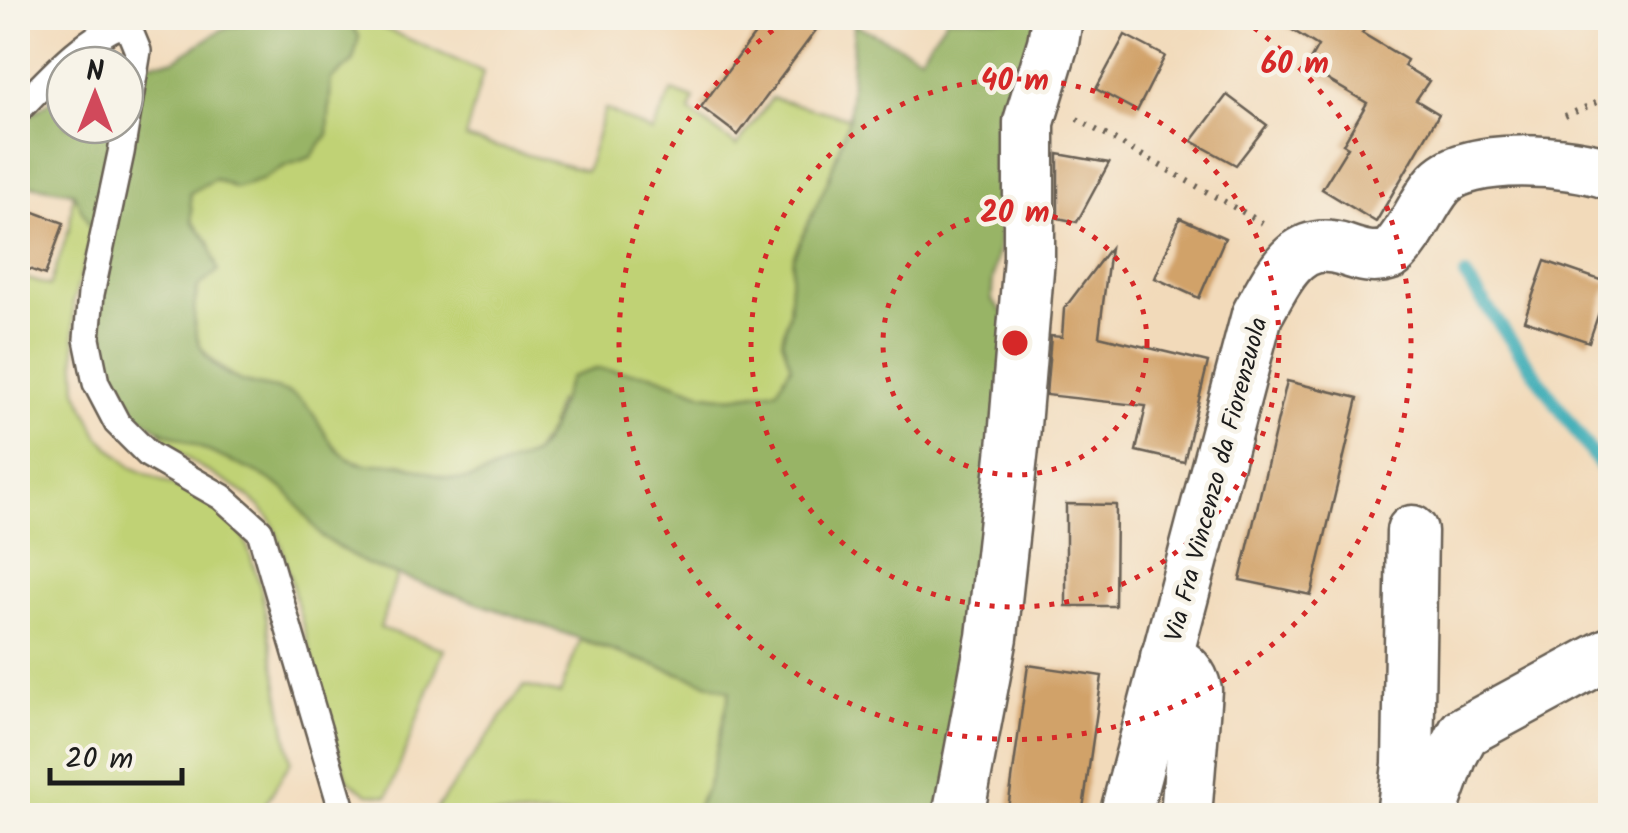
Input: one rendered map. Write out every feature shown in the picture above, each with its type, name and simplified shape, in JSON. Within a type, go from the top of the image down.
[{"type":"street","points":[[958,816],[992,637],[1014,438],[1030,258],[1027,144],[1057,18]]},
{"type":"street","points":[[1307,248],[1328,245],[1380,258],[1391,254],[1441,182],[1473,166],[1558,163],[1592,167],[1610,174]]},
{"type":"street","name":"Via Fra Vincenzo da Fiorenzuola","points":[[1125,816],[1258,315],[1277,279],[1307,248]]},
{"type":"street","points":[[1402,816],[1408,764],[1412,531]]},
{"type":"street","points":[[1430,816],[1464,732],[1610,653]]},
{"type":"street","name":"Via Fra Vincenzo da Fiorenzuola","points":[[1166,656],[1191,675],[1196,690],[1186,816]]},
{"type":"lane","points":[[18,110],[78,51],[122,21],[138,51],[122,153],[91,294],[87,339],[96,383],[117,423],[149,455],[222,497],[260,531],[344,816]]},
{"type":"path","points":[[1036,96],[1307,248]]},
{"type":"green space","points":[[253,18],[346,18],[359,36],[353,62],[331,79],[328,134],[311,157],[235,188],[215,179],[190,193],[192,221],[209,242],[218,271],[197,288],[194,318],[200,344],[214,365],[226,374],[287,392],[302,401],[347,458],[362,464],[399,464],[456,480],[476,477],[532,455],[546,438],[570,377],[596,369],[651,374],[704,394],[731,397],[777,390],[791,366],[782,340],[789,313],[793,257],[829,178],[849,118],[854,24],[920,56],[947,18],[1050,18],[1008,109],[997,146],[1000,223],[992,300],[1010,320],[948,815],[692,815],[708,786],[730,691],[366,564],[321,536],[287,491],[264,476],[158,429],[135,413],[110,364],[99,309],[93,233],[73,192],[18,183],[18,124],[45,105],[45,145],[145,145],[145,63],[174,60],[223,29]]},
{"type":"green space","points":[[346,18],[361,18],[483,72],[465,138],[586,171],[605,109],[652,132],[672,91],[694,99],[690,112],[737,146],[772,98],[849,118],[829,178],[793,257],[789,313],[782,340],[791,366],[777,390],[731,397],[704,394],[651,374],[557,402],[549,430],[534,454],[482,476],[454,482],[401,463],[374,467],[347,458],[327,438],[314,414],[293,395],[238,380],[215,363],[196,342],[192,315],[209,242],[192,221],[190,193],[215,179],[235,188],[311,157],[328,134],[330,79],[352,62],[359,36]]},
{"type":"green space","points":[[73,191],[93,233],[73,303],[77,390],[99,437],[131,467],[219,506],[242,530],[261,588],[291,761],[263,808],[273,815],[18,815],[18,276],[50,286],[70,226]]},
{"type":"green space","points":[[158,429],[264,476],[287,491],[321,536],[366,564],[397,575],[380,628],[444,649],[388,796],[368,794],[348,780],[281,545],[270,519],[257,503],[184,456]]},
{"type":"green space","points":[[580,640],[731,691],[708,786],[692,815],[431,816],[524,686],[560,694]]},
{"type":"building","points":[[767,18],[825,18],[738,135],[701,107]]},
{"type":"building","points":[[1273,18],[1371,18],[1362,33],[1407,60],[1404,66],[1429,81],[1416,100],[1439,114],[1376,222],[1322,189],[1348,147],[1343,144],[1367,103],[1306,67],[1318,46]]},
{"type":"building","points":[[1125,35],[1165,56],[1137,111],[1096,89]]},
{"type":"building","points":[[1227,95],[1267,125],[1236,165],[1192,141]]},
{"type":"building","points":[[1058,154],[1109,163],[1077,222],[1058,218]]},
{"type":"building","points":[[18,206],[64,223],[45,275],[18,265]]},
{"type":"building","points":[[1180,218],[1225,238],[1199,298],[1155,278]]},
{"type":"building","points":[[1110,248],[1099,336],[1208,362],[1184,462],[1136,451],[1146,406],[1046,395],[1051,336],[1062,337],[1064,309]]},
{"type":"building","points":[[1545,261],[1609,283],[1589,342],[1524,320]]},
{"type":"building","points":[[1287,381],[1358,398],[1311,595],[1240,580]]},
{"type":"building","points":[[1066,504],[1116,505],[1115,606],[1066,606]]},
{"type":"building","points":[[1028,665],[1102,676],[1082,816],[1007,816]]},
{"type":"waterway","points":[[1465,276],[1610,479]]}]
